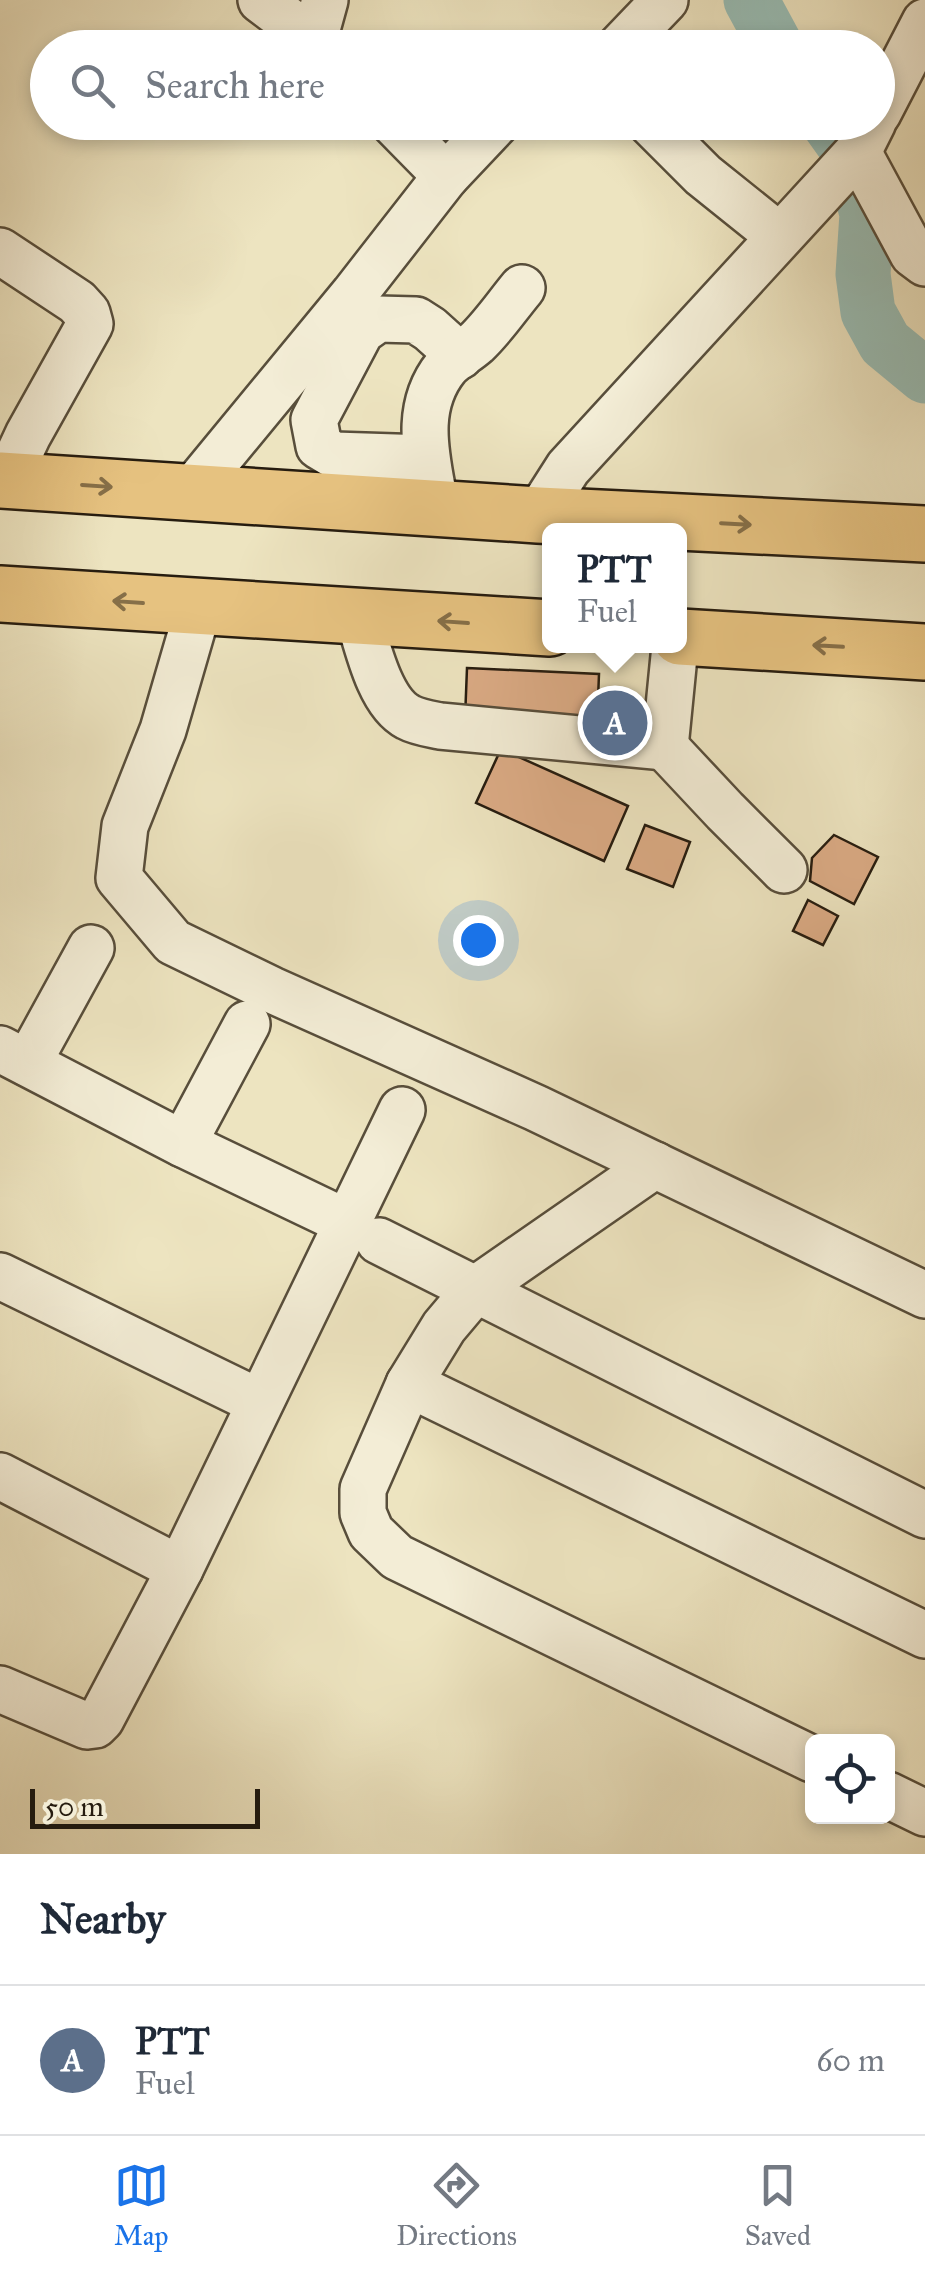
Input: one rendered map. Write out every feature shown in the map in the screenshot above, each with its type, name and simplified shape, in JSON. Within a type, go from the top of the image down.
[{"type":"main road","points":[[2,483],[190,493],[431,483],[538,514],[925,534]]},
{"type":"main road","points":[[6,589],[198,606],[542,627]]},
{"type":"main road","points":[[687,637],[925,652]]},
{"type":"street","points":[[260,0],[320,29]]},
{"type":"street","points":[[636,30],[665,0]]},
{"type":"street","points":[[895,84],[922,38]]},
{"type":"street","points":[[411,140],[446,176]]},
{"type":"street","points":[[190,493],[446,176],[480,140]]},
{"type":"street","points":[[668,140],[703,175],[779,236]]},
{"type":"street","points":[[538,514],[568,468],[779,236],[860,140]]},
{"type":"street","points":[[873,140],[913,254],[925,262]]},
{"type":"street","points":[[0,251],[77,302],[87,313],[90,324],[2,483]]},
{"type":"street","points":[[460,356],[416,320],[378,320],[361,330],[314,420],[319,446],[334,455],[431,483],[424,420],[430,394],[447,367],[478,341],[522,288]]},
{"type":"street","points":[[198,606],[163,730],[124,826],[119,878],[173,942],[536,1108],[925,1295]]},
{"type":"street","points":[[358,615],[375,672],[392,702],[406,717],[440,726],[665,747],[784,870]]},
{"type":"street","points":[[665,747],[674,653]]},
{"type":"street","points":[[91,948],[14,1056],[925,1515]]},
{"type":"street","points":[[183,1144],[247,1024]]},
{"type":"street","points":[[0,1689],[88,1726],[101,1720],[180,1568],[259,1402],[364,1232],[402,1110]]},
{"type":"street","points":[[655,1165],[476,1288],[444,1327],[410,1384],[363,1489],[363,1513],[371,1532],[396,1557],[805,1756]]},
{"type":"street","points":[[0,1276],[259,1402]]},
{"type":"street","points":[[410,1384],[925,1635]]},
{"type":"street","points":[[0,1476],[180,1568]]},
{"type":"street","points":[[895,1799],[925,1814]]},
{"type":"building","points":[[467,668],[599,674],[597,725],[465,719]]},
{"type":"building","points":[[501,749],[628,806],[604,861],[476,803]]},
{"type":"building","points":[[645,825],[690,842],[673,887],[627,869]]},
{"type":"building","points":[[834,835],[878,857],[854,904],[810,881],[812,858]]},
{"type":"building","points":[[808,900],[838,916],[823,945],[793,931]]},
{"type":"waterway","points":[[751,0],[767,30]]},
{"type":"waterway","points":[[857,175],[867,214],[863,274],[868,312],[885,343],[925,376]]},
{"type":"place","name":"PTT","points":[[615,723]]}]
